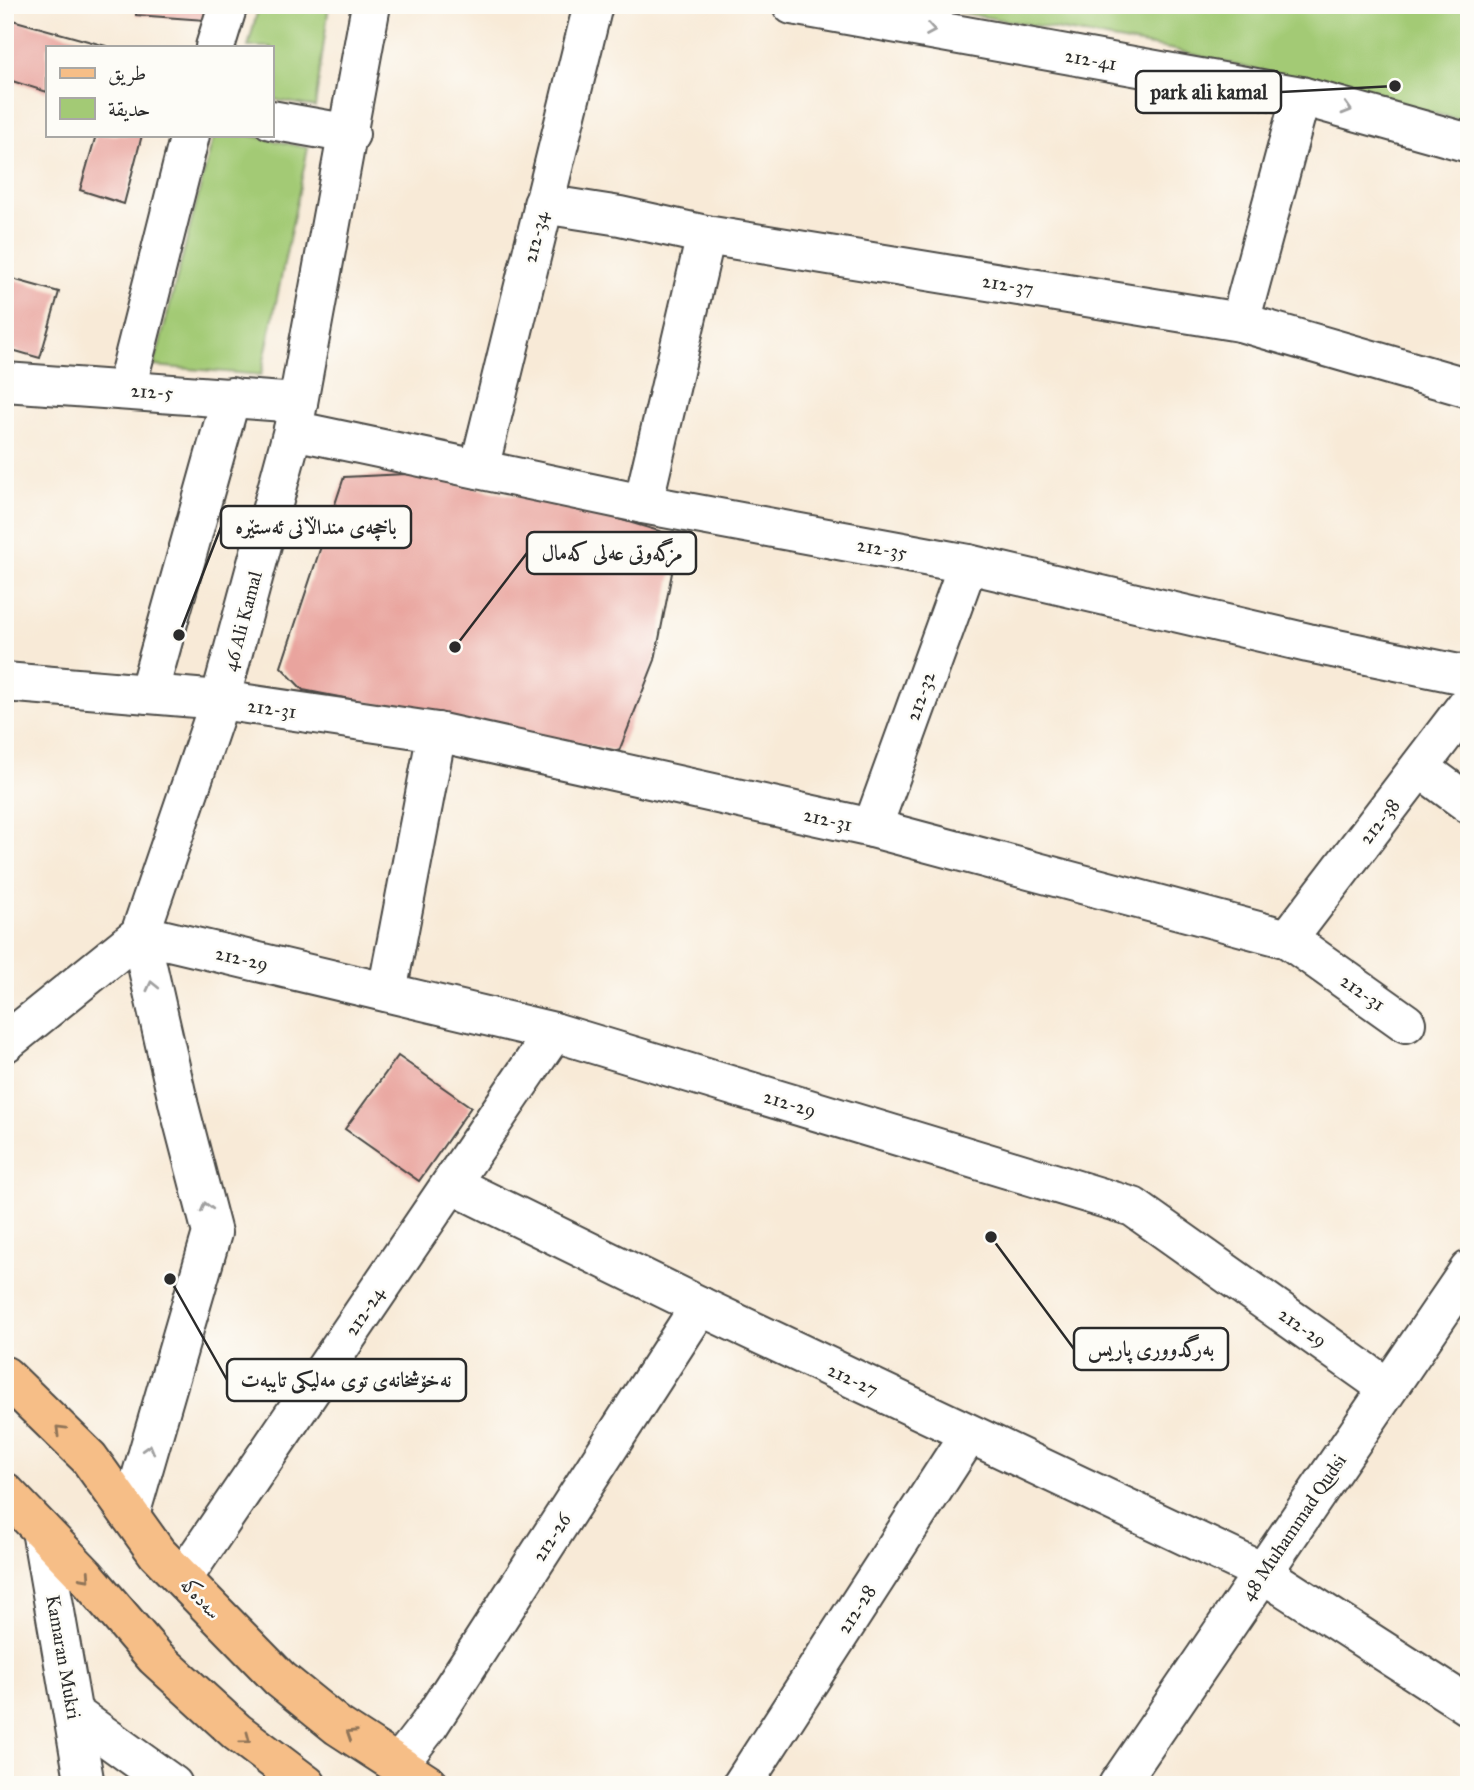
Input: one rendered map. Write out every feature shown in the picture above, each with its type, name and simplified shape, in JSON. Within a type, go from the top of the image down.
[{"type":"main road","name":"سەدەکە","points":[[5,1376],[89,1458],[157,1553],[280,1679],[338,1726],[413,1775]]},
{"type":"main road","points":[[5,1492],[85,1575],[155,1657],[237,1732],[307,1785]]},
{"type":"street","points":[[215,46],[228,5]]},
{"type":"street","name":"46 Ali Kamal","points":[[140,934],[220,700],[296,416],[350,134],[371,5]]},
{"type":"street","name":"212-34","points":[[479,470],[542,204],[593,5]]},
{"type":"street","name":"212-41","points":[[792,5],[1301,96],[1469,144]]},
{"type":"street","points":[[1240,322],[1301,96]]},
{"type":"street","points":[[273,120],[350,134]]},
{"type":"street","points":[[126,389],[190,136]]},
{"type":"street","name":"212-37","points":[[542,204],[620,216],[706,234],[1240,322],[1469,388]]},
{"type":"street","points":[[643,504],[706,234]]},
{"type":"street","name":"212-5","points":[[5,382],[231,397],[296,416]]},
{"type":"street","points":[[148,694],[231,397]]},
{"type":"street","name":"212-35","points":[[296,416],[479,470],[643,504],[968,564],[1308,643],[1469,676]]},
{"type":"street","name":"212-32","points":[[872,828],[968,564]]},
{"type":"street","name":"212-31","points":[[5,682],[220,700],[437,732],[872,828],[1288,939],[1406,1023]]},
{"type":"street","name":"212-38","points":[[1288,939],[1469,702]]},
{"type":"street","points":[[387,992],[437,732]]},
{"type":"street","points":[[1420,768],[1469,804]]},
{"type":"street","points":[[5,1043],[140,934],[212,1233],[130,1515]]},
{"type":"street","name":"212-29","points":[[140,934],[554,1032],[1133,1207],[1388,1388]]},
{"type":"street","name":"212-24","points":[[183,1578],[554,1032]]},
{"type":"street","name":"212-27","points":[[451,1184],[700,1306],[1259,1571],[1469,1706]]},
{"type":"street","name":"48 Muhammad Qudsi","points":[[1118,1785],[1259,1571],[1469,1270]]},
{"type":"street","name":"212-26","points":[[413,1775],[429,1726],[700,1306]]},
{"type":"street","name":"212-28","points":[[742,1785],[970,1434]]},
{"type":"street","name":"Kamaran Mukri","points":[[41,1530],[85,1785]]},
{"type":"street","points":[[74,1714],[173,1785]]},
{"type":"green space","points":[[259,5],[329,5],[315,107],[273,99],[273,46],[248,46]]},
{"type":"green space","points":[[917,5],[1469,5],[1469,122],[1175,50]]},
{"type":"green space","points":[[214,136],[254,136],[308,148],[261,375],[154,366]]},
{"type":"building","points":[[136,5],[206,5],[205,20],[136,15]]},
{"type":"building","points":[[5,18],[106,46],[46,46],[46,92],[9,80],[5,92]]},
{"type":"building","points":[[96,136],[142,136],[124,204],[80,190]]},
{"type":"building","points":[[5,277],[59,292],[40,358],[5,348]]},
{"type":"building","points":[[407,474],[602,514],[679,537],[655,660],[619,751],[303,690],[281,667],[344,477]]},
{"type":"building","points":[[398,1056],[471,1107],[419,1181],[345,1129]]},
{"type":"place","name":"park ali kamal","points":[[1395,86]]},
{"type":"place","name":"باخچەی منداڵانی ئەستێرە","points":[[179,635]]},
{"type":"place","name":"مزگەوتی عەلی کەمال","points":[[455,647]]},
{"type":"place","name":"بەرگدووری پاریس","points":[[991,1237]]},
{"type":"place","name":"نەخۆشخانەی توی مەلیكی تایبەت","points":[[170,1279]]}]
